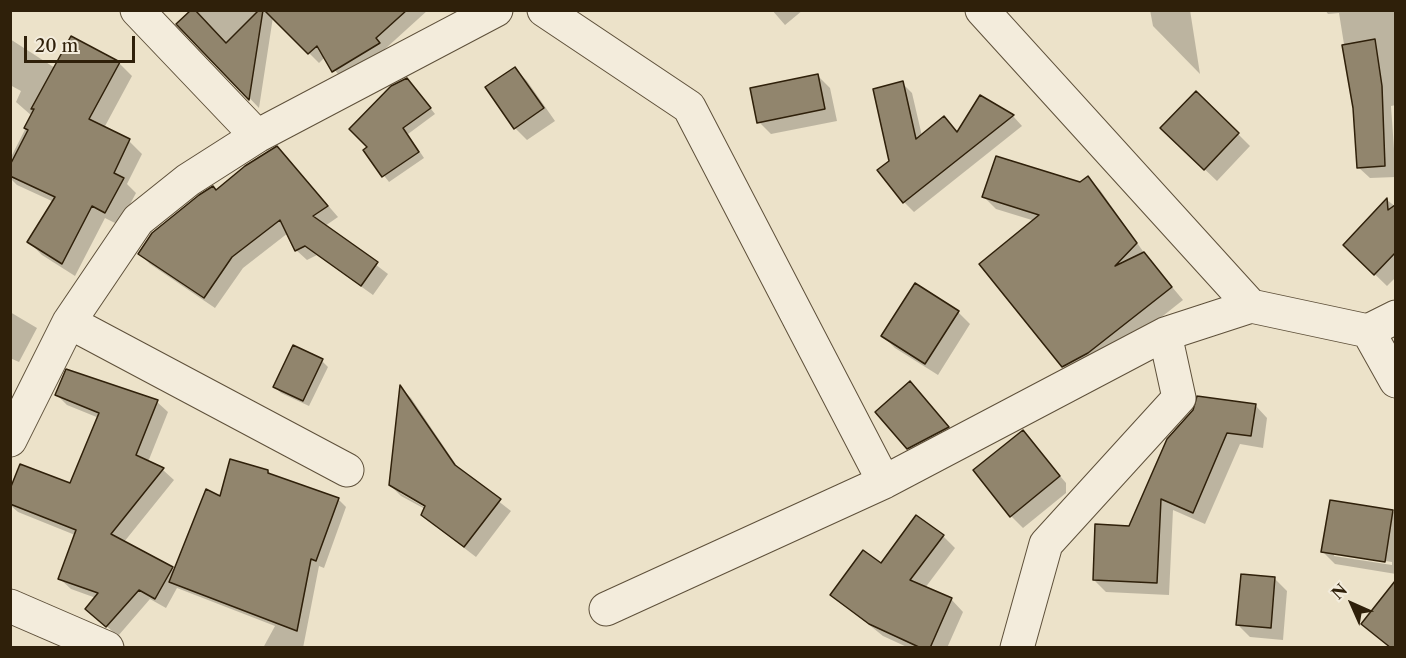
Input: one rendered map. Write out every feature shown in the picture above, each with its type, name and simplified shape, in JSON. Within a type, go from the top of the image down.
[{"type":"street","points":[[137,10],[257,136]]},
{"type":"street","points":[[10,440],[69,322],[138,220],[188,180],[257,136],[496,10]]},
{"type":"street","points":[[544,10],[689,107],[884,482]]},
{"type":"street","points":[[982,10],[1251,306]]},
{"type":"street","points":[[606,609],[884,482],[1165,334],[1251,306],[1382,324],[1395,381]]},
{"type":"street","points":[[69,322],[347,470]]},
{"type":"street","points":[[1017,648],[1046,543],[1179,398],[1165,334]]},
{"type":"street","points":[[10,606],[107,648]]},
{"type":"building","points":[[191,10],[195,10],[226,43],[259,10],[263,10],[249,100],[176,24]]},
{"type":"building","points":[[264,10],[407,10],[376,38],[380,43],[332,72],[317,46],[308,54]]},
{"type":"building","points":[[71,36],[120,62],[89,119],[130,139],[114,173],[124,178],[105,213],[92,206],[62,264],[27,242],[55,197],[10,176],[10,165],[28,130],[24,128],[34,109],[31,109]]},
{"type":"building","points":[[1375,39],[1382,86],[1385,166],[1357,168],[1353,108],[1342,45]]},
{"type":"building","points":[[515,67],[544,108],[514,129],[485,87]]},
{"type":"building","points":[[818,74],[825,109],[757,123],[750,88]]},
{"type":"building","points":[[407,78],[431,108],[403,128],[419,152],[382,177],[363,150],[367,147],[349,129],[391,86]]},
{"type":"building","points":[[903,81],[916,139],[944,116],[957,132],[980,95],[1014,115],[903,203],[877,170],[889,161],[873,89]]},
{"type":"building","points":[[1196,91],[1239,133],[1204,170],[1160,128]]},
{"type":"building","points":[[277,146],[328,206],[313,216],[378,262],[361,286],[305,246],[295,251],[280,220],[232,257],[204,298],[138,254],[152,233],[199,195],[213,186],[216,190],[245,166]]},
{"type":"building","points":[[996,156],[1080,182],[1088,176],[1137,243],[1115,266],[1144,252],[1172,287],[1088,353],[1062,367],[979,264],[1039,215],[982,197]]},
{"type":"building","points":[[1387,198],[1388,210],[1395,205],[1395,253],[1374,275],[1343,245]]},
{"type":"building","points":[[915,283],[959,311],[925,364],[881,336]]},
{"type":"building","points":[[293,345],[323,359],[303,401],[273,387]]},
{"type":"building","points":[[66,369],[158,400],[136,455],[164,468],[111,534],[173,567],[155,599],[139,590],[106,627],[85,609],[98,593],[58,579],[76,530],[10,504],[10,489],[20,464],[70,483],[99,413],[55,395]]},
{"type":"building","points":[[910,381],[949,427],[907,449],[875,412]]},
{"type":"building","points":[[400,385],[455,465],[501,499],[464,547],[421,515],[425,506],[389,485]]},
{"type":"building","points":[[1197,396],[1256,404],[1251,436],[1227,433],[1193,513],[1161,499],[1157,583],[1093,580],[1095,524],[1129,526],[1167,439],[1193,410]]},
{"type":"building","points":[[1023,430],[1060,476],[1010,517],[973,470]]},
{"type":"building","points":[[230,459],[268,470],[268,473],[339,498],[316,561],[311,559],[297,631],[169,582],[206,489],[220,496]]},
{"type":"building","points":[[1330,500],[1393,510],[1385,562],[1321,552]]},
{"type":"building","points":[[916,515],[944,535],[910,580],[952,598],[930,648],[921,648],[869,624],[830,595],[863,550],[881,563]]},
{"type":"building","points":[[1241,574],[1275,577],[1271,628],[1236,625]]},
{"type":"building","points":[[1395,581],[1395,648],[1391,648],[1361,624]]}]
